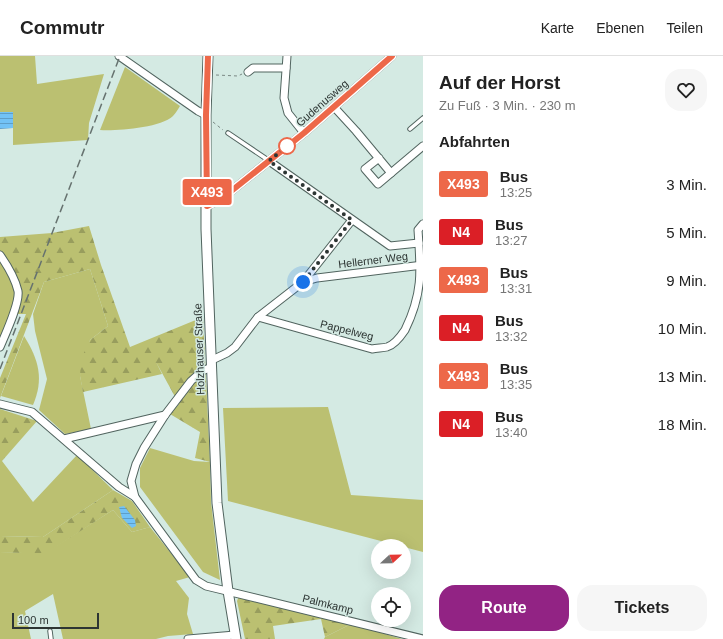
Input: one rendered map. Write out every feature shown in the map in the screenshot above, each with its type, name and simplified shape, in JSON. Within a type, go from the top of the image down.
[{"type":"street","points":[[119,56],[130,59],[198,111],[206,115]]},
{"type":"street","name":"Holzhauser Straße","points":[[208,56],[206,115],[206,229],[217,503],[235,637]]},
{"type":"street","points":[[287,56],[284,98],[288,113],[304,133]]},
{"type":"street","name":"Gudenusweg","points":[[207,206],[220,200],[304,133],[392,56]]},
{"type":"street","points":[[248,72],[253,68],[286,68]]},
{"type":"street","points":[[334,107],[392,173]]},
{"type":"street","points":[[379,158],[365,169],[378,184],[423,146]]},
{"type":"street","points":[[269,161],[390,246],[419,243]]},
{"type":"street","points":[[303,282],[352,220]]},
{"type":"street","name":"Pappelweg","points":[[258,317],[372,348],[389,347],[401,335],[413,317],[419,302],[422,284],[422,265],[418,230],[423,224]]},
{"type":"street","points":[[0,255],[8,265],[18,292],[14,314],[0,347]]},
{"type":"street","name":"Hellerner Weg","points":[[135,497],[132,481],[136,464],[165,415],[190,381],[234,347],[258,317],[303,282],[317,278],[422,265]]},
{"type":"street","points":[[0,404],[32,412],[119,487],[135,497]]},
{"type":"street","points":[[64,439],[165,415]]},
{"type":"street","name":"Palmkamp","points":[[135,497],[196,580],[206,586],[423,639]]},
{"type":"street","points":[[188,639],[235,637]]},
{"type":"lane","points":[[410,129],[423,118]]},
{"type":"lane","points":[[228,133],[269,161]]},
{"type":"lane","points":[[50,631],[51,639]]},
{"type":"path","points":[[207,74],[238,76],[248,72]]},
{"type":"path","points":[[206,115],[210,121],[228,133]]},
{"type":"green space","points":[[0,56],[35,56],[37,84],[104,74],[89,123],[88,140],[13,145],[13,113],[0,112]]},
{"type":"green space","points":[[125,67],[180,106],[173,116],[167,120],[149,126],[117,130],[100,130]]},
{"type":"green space","points":[[89,226],[130,347],[203,317],[210,462],[195,458],[200,432],[170,414],[179,404],[156,362],[162,374],[83,392],[80,376],[81,359],[90,340],[108,326],[90,269],[44,282],[0,398],[0,378],[26,314],[14,314],[18,292],[0,255],[0,237],[52,233]]},
{"type":"green space","points":[[0,255],[18,292],[0,347]]},
{"type":"green space","points":[[90,269],[108,326],[90,340],[80,376],[91,429],[65,434],[39,410],[47,379],[35,331],[33,314],[44,282]]},
{"type":"green space","points":[[24,336],[33,353],[38,370],[38,387],[33,405],[1,396]]},
{"type":"green space","points":[[328,407],[351,495],[423,500],[423,552],[411,549],[411,539],[373,539],[228,501],[223,408]]},
{"type":"green space","points":[[0,409],[37,421],[2,461],[0,461]]},
{"type":"green space","points":[[150,448],[194,461],[210,462],[211,502],[220,580],[203,572],[140,487],[140,468]]},
{"type":"green space","points":[[77,455],[113,490],[43,537],[0,536],[0,461],[2,461],[33,502]]},
{"type":"green space","points":[[113,490],[132,501],[150,527],[132,532],[113,510],[45,554],[0,552],[0,536],[43,537]]},
{"type":"green space","points":[[113,510],[132,532],[150,527],[190,577],[176,581],[189,598],[187,614],[193,634],[168,636],[156,639],[63,639],[53,594],[25,611],[31,639],[0,639],[0,552],[45,553]]},
{"type":"green space","points":[[239,596],[351,624],[325,637],[321,619],[273,626],[275,639],[245,639],[237,601]]},
{"type":"green space","points":[[351,624],[402,639],[324,639],[325,637]]},
{"type":"water","points":[[0,112],[13,112],[13,128],[0,129]]},
{"type":"water","points":[[124,506],[135,520],[136,526],[132,528],[122,518],[119,507]]},
{"type":"railway","points":[[0,369],[120,56]]},
{"type":"bus line","name":"X493","points":[[208,56],[206,115],[207,206],[220,200],[287,145],[304,133],[392,56]]},
{"type":"route","points":[[287,146],[269,161],[352,220],[303,282]]}]
